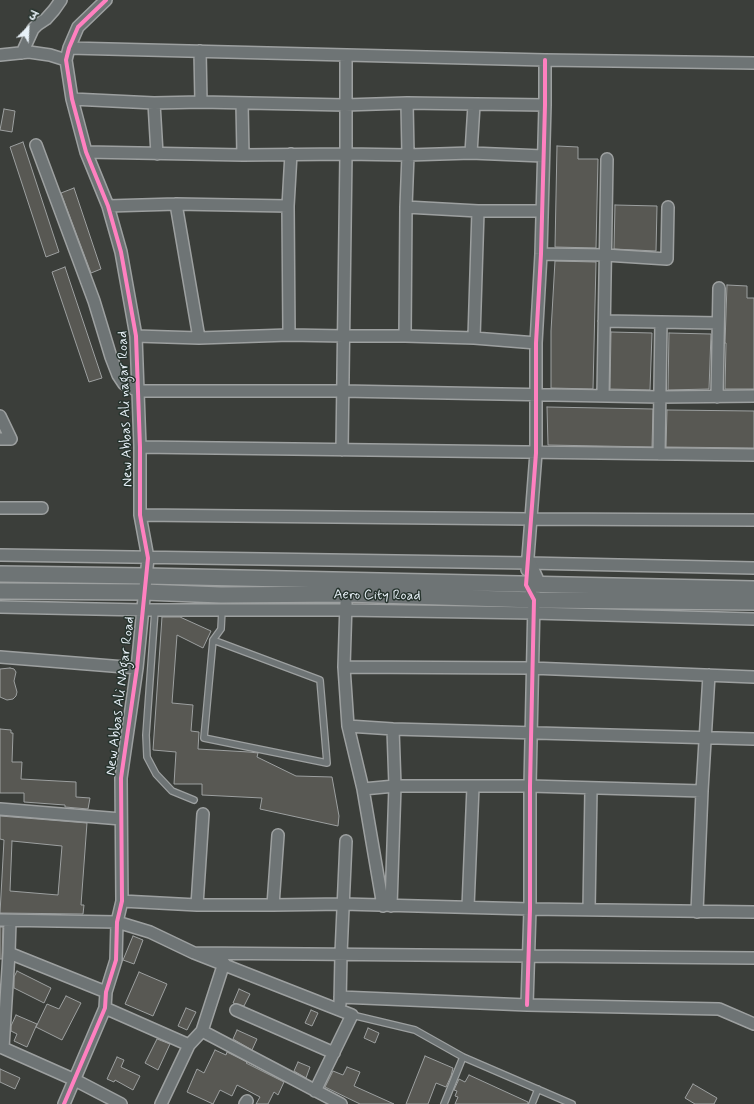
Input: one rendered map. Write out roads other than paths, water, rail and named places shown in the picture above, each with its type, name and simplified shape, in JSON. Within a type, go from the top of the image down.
[{"type":"street","points":[[25,53],[33,29],[37,24],[46,19],[60,0]]},
{"type":"street","name":"New Abbas Ali nagar Road","points":[[106,0],[78,27],[69,48],[66,60],[72,100],[86,152],[108,206],[121,252],[136,336],[140,447],[140,515],[148,558],[146,576]]},
{"type":"street","points":[[69,48],[545,60],[754,63]]},
{"type":"street","points":[[200,51],[201,102]]},
{"type":"street","points":[[0,55],[25,53],[50,55],[66,60]]},
{"type":"street","points":[[342,450],[346,55]]},
{"type":"street","points":[[527,1005],[530,909],[531,668],[533,606],[532,585],[528,563],[536,453],[536,343],[541,254],[545,60]]},
{"type":"street","points":[[72,100],[345,105],[407,103],[545,105]]},
{"type":"street","points":[[154,102],[157,154]]},
{"type":"street","points":[[242,103],[243,155]]},
{"type":"street","points":[[405,336],[408,155],[407,103]]},
{"type":"street","points":[[471,153],[474,105]]},
{"type":"street","points":[[36,145],[94,301],[118,375],[124,384],[138,391],[342,391],[717,397],[754,396]]},
{"type":"street","points":[[86,152],[243,155],[408,155],[471,153],[543,156]]},
{"type":"street","points":[[289,334],[288,206],[291,154]]},
{"type":"street","points":[[603,395],[607,159]]},
{"type":"street","points":[[108,206],[176,204],[288,206]]},
{"type":"street","points":[[176,204],[199,338]]},
{"type":"street","points":[[406,207],[478,211],[541,212]]},
{"type":"street","points":[[541,254],[605,255],[668,259],[668,207]]},
{"type":"street","points":[[474,338],[478,211]]},
{"type":"street","points":[[717,397],[719,288]]},
{"type":"street","points":[[604,320],[718,323]]},
{"type":"street","points":[[659,454],[661,322]]},
{"type":"street","points":[[136,336],[199,338],[289,334],[405,336],[474,338],[536,343]]},
{"type":"street","points":[[0,416],[11,439],[0,439]]},
{"type":"street","points":[[140,447],[754,455]]},
{"type":"street","points":[[0,508],[42,508]]},
{"type":"street","points":[[140,515],[754,520]]},
{"type":"street","points":[[0,555],[754,568]]},
{"type":"street","name":"Aero City Road","points":[[0,574],[754,588]]},
{"type":"street","name":"New Abbas Ali NAgar Road","points":[[64,1104],[105,1008],[106,992],[116,960],[117,922],[122,901],[121,778],[137,668],[146,576]]},
{"type":"street","name":"Aero City Road","points":[[0,591],[144,592],[221,595],[347,594],[533,606],[754,602]]},
{"type":"street","points":[[347,594],[345,610],[344,667],[348,726],[363,789],[387,906]]},
{"type":"street","points":[[0,607],[143,610],[345,610],[533,606],[754,619]]},
{"type":"street","points":[[0,657],[137,668]]},
{"type":"street","points":[[344,667],[531,668],[754,677]]},
{"type":"street","points":[[696,912],[709,676]]},
{"type":"street","points":[[348,726],[393,729],[754,739]]},
{"type":"street","points":[[387,906],[395,786],[393,729]]},
{"type":"street","points":[[363,789],[395,786],[530,786],[702,791]]},
{"type":"street","points":[[468,907],[473,787]]},
{"type":"street","points":[[589,910],[591,788]]},
{"type":"street","points":[[0,809],[121,819]]},
{"type":"street","points":[[197,905],[203,814]]},
{"type":"street","points":[[273,906],[278,835]]},
{"type":"street","points":[[340,1011],[346,841]]},
{"type":"street","points":[[122,901],[197,905],[273,906],[343,904],[530,909],[754,912]]},
{"type":"street","points":[[121,1104],[75,1080],[2,1046],[10,953],[5,920],[117,922],[150,932],[194,953],[224,963],[352,1015],[315,1092]]},
{"type":"street","points":[[10,953],[106,992]]},
{"type":"street","points":[[194,953],[754,958]]},
{"type":"street","points":[[161,1104],[188,1045],[202,1031],[224,963]]},
{"type":"street","points":[[340,997],[527,1005],[719,1009],[754,1020]]},
{"type":"street","points":[[105,1008],[188,1045]]},
{"type":"street","points":[[236,1010],[334,1053]]},
{"type":"street","points":[[202,1031],[329,1101],[341,1104]]},
{"type":"lane","points":[[155,610],[146,735],[147,757],[156,774],[172,791],[194,800]]},
{"type":"lane","points":[[213,640],[320,680],[327,763],[204,738],[213,640],[221,629],[222,610]]},
{"type":"lane","points":[[352,1015],[415,1030],[463,1057],[572,1104]]},
{"type":"lane","points":[[444,1104],[463,1057]]},
{"type":"lane","points":[[532,1104],[538,1089]]}]
